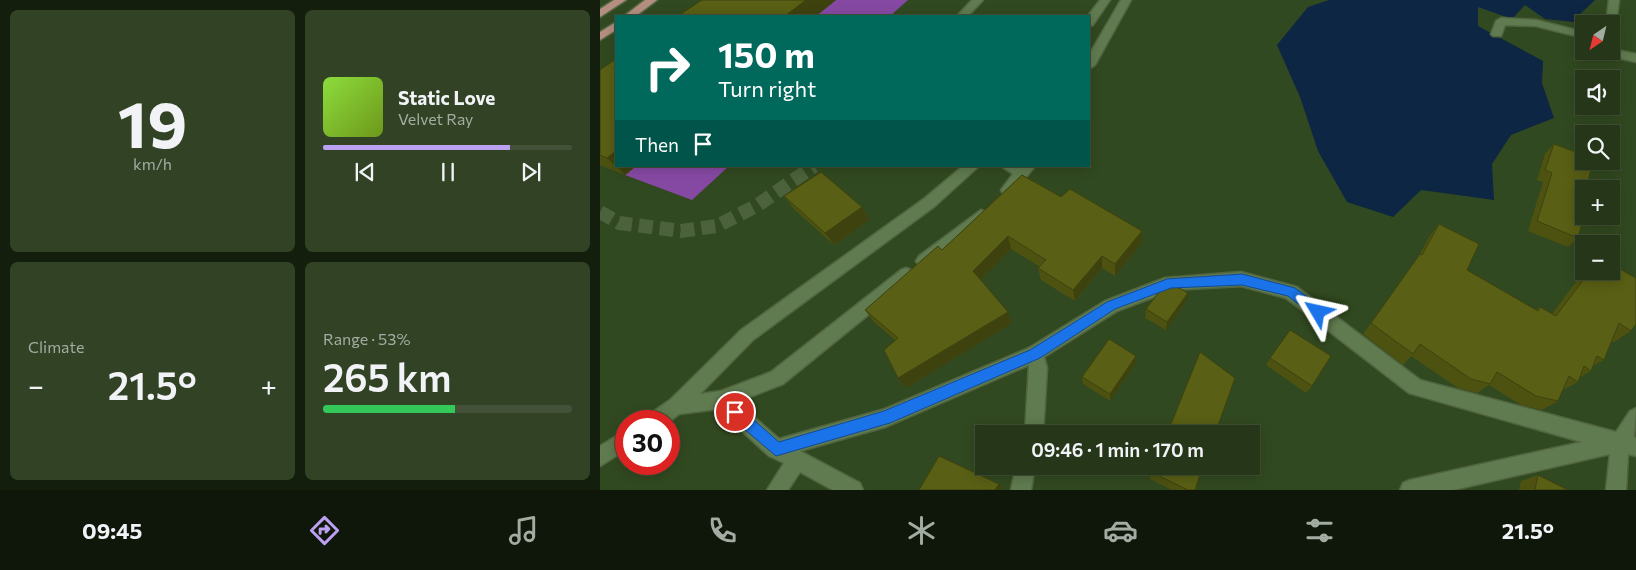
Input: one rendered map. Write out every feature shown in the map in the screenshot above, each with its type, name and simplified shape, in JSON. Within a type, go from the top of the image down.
[{"type":"main road","points":[[600,14],[621,0]]},
{"type":"main road","points":[[630,15],[652,0]]},
{"type":"main road","points":[[600,37],[615,27]]},
{"type":"street","points":[[963,15],[978,0]]},
{"type":"street","points":[[1090,22],[1105,0]]},
{"type":"street","points":[[1090,63],[1126,0]]},
{"type":"street","points":[[1612,15],[1614,0]]},
{"type":"street","points":[[1497,34],[1501,21],[1536,23],[1575,33]]},
{"type":"street","points":[[1620,54],[1636,58]]},
{"type":"street","points":[[670,410],[746,336],[930,202],[971,167]]},
{"type":"street","points":[[1012,167],[1026,170]]},
{"type":"street","points":[[676,406],[721,400],[777,378],[994,204],[1026,170]]},
{"type":"street","points":[[776,449],[885,418],[1035,354],[1111,306],[1171,283],[1242,280],[1291,292],[1415,387],[1628,445]]},
{"type":"street","points":[[1035,354],[1038,368],[1035,425]]},
{"type":"street","points":[[721,400],[776,449],[854,490]]},
{"type":"street","points":[[1616,490],[1636,417]]},
{"type":"street","points":[[1410,490],[1628,445]]},
{"type":"street","points":[[600,457],[615,447]]},
{"type":"street","points":[[777,490],[797,460]]},
{"type":"street","points":[[1021,490],[1024,475]]},
{"type":"shaded area","points":[[836,0],[908,0],[891,15],[817,15]]},
{"type":"shaded area","points":[[635,167],[728,167],[692,200],[625,175]]},
{"type":"water","points":[[1329,0],[1595,0],[1580,14],[1581,15],[1575,15],[1575,22],[1545,19],[1525,5],[1512,19],[1478,7],[1478,26],[1543,61],[1542,83],[1554,118],[1511,135],[1492,164],[1494,200],[1421,190],[1393,217],[1347,202],[1318,151],[1300,97],[1277,45],[1308,7]]},
{"type":"building","points":[[702,0],[806,0],[786,15],[680,15]]},
{"type":"building","points":[[615,60],[615,152],[607,158],[600,155],[600,70]]},
{"type":"building","points":[[1554,144],[1575,152],[1575,170],[1591,170],[1588,180],[1575,180],[1575,225],[1582,225],[1579,235],[1575,235],[1575,237],[1537,221],[1552,173],[1545,170]]},
{"type":"building","points":[[821,172],[862,207],[825,233],[784,196]]},
{"type":"building","points":[[1022,175],[1061,197],[1070,189],[1142,231],[1115,264],[1102,256],[1073,290],[1038,268],[1046,260],[1008,236],[973,271],[1008,312],[898,378],[884,350],[898,338],[865,310],[938,246],[942,250]]},
{"type":"building","points":[[1439,224],[1479,244],[1467,270],[1538,311],[1540,307],[1556,316],[1583,280],[1620,280],[1620,269],[1636,278],[1636,324],[1631,331],[1619,323],[1604,360],[1597,356],[1591,371],[1584,366],[1578,382],[1569,376],[1558,401],[1536,396],[1497,372],[1490,384],[1471,379],[1420,344],[1413,354],[1371,323],[1420,254],[1422,255]]},
{"type":"building","points":[[1172,284],[1188,293],[1167,322],[1146,309],[1162,288]]},
{"type":"building","points":[[1290,330],[1331,356],[1312,386],[1270,358]]},
{"type":"building","points":[[1109,339],[1136,356],[1110,394],[1082,377]]},
{"type":"building","points":[[1200,352],[1235,378],[1218,425],[1171,425]]},
{"type":"building","points":[[939,456],[975,473],[975,475],[980,475],[999,484],[995,490],[919,490]]},
{"type":"building","points":[[1157,475],[1200,475],[1195,490],[1188,490]]},
{"type":"building","points":[[1538,475],[1568,490],[1535,490]]},
{"type":"tunnel","points":[[600,212],[619,223],[681,231],[717,226],[758,205],[813,167]]},
{"type":"route","points":[[735,412],[776,449],[885,418],[1035,354],[1111,306],[1171,283],[1242,280],[1291,292],[1318,312]]}]
